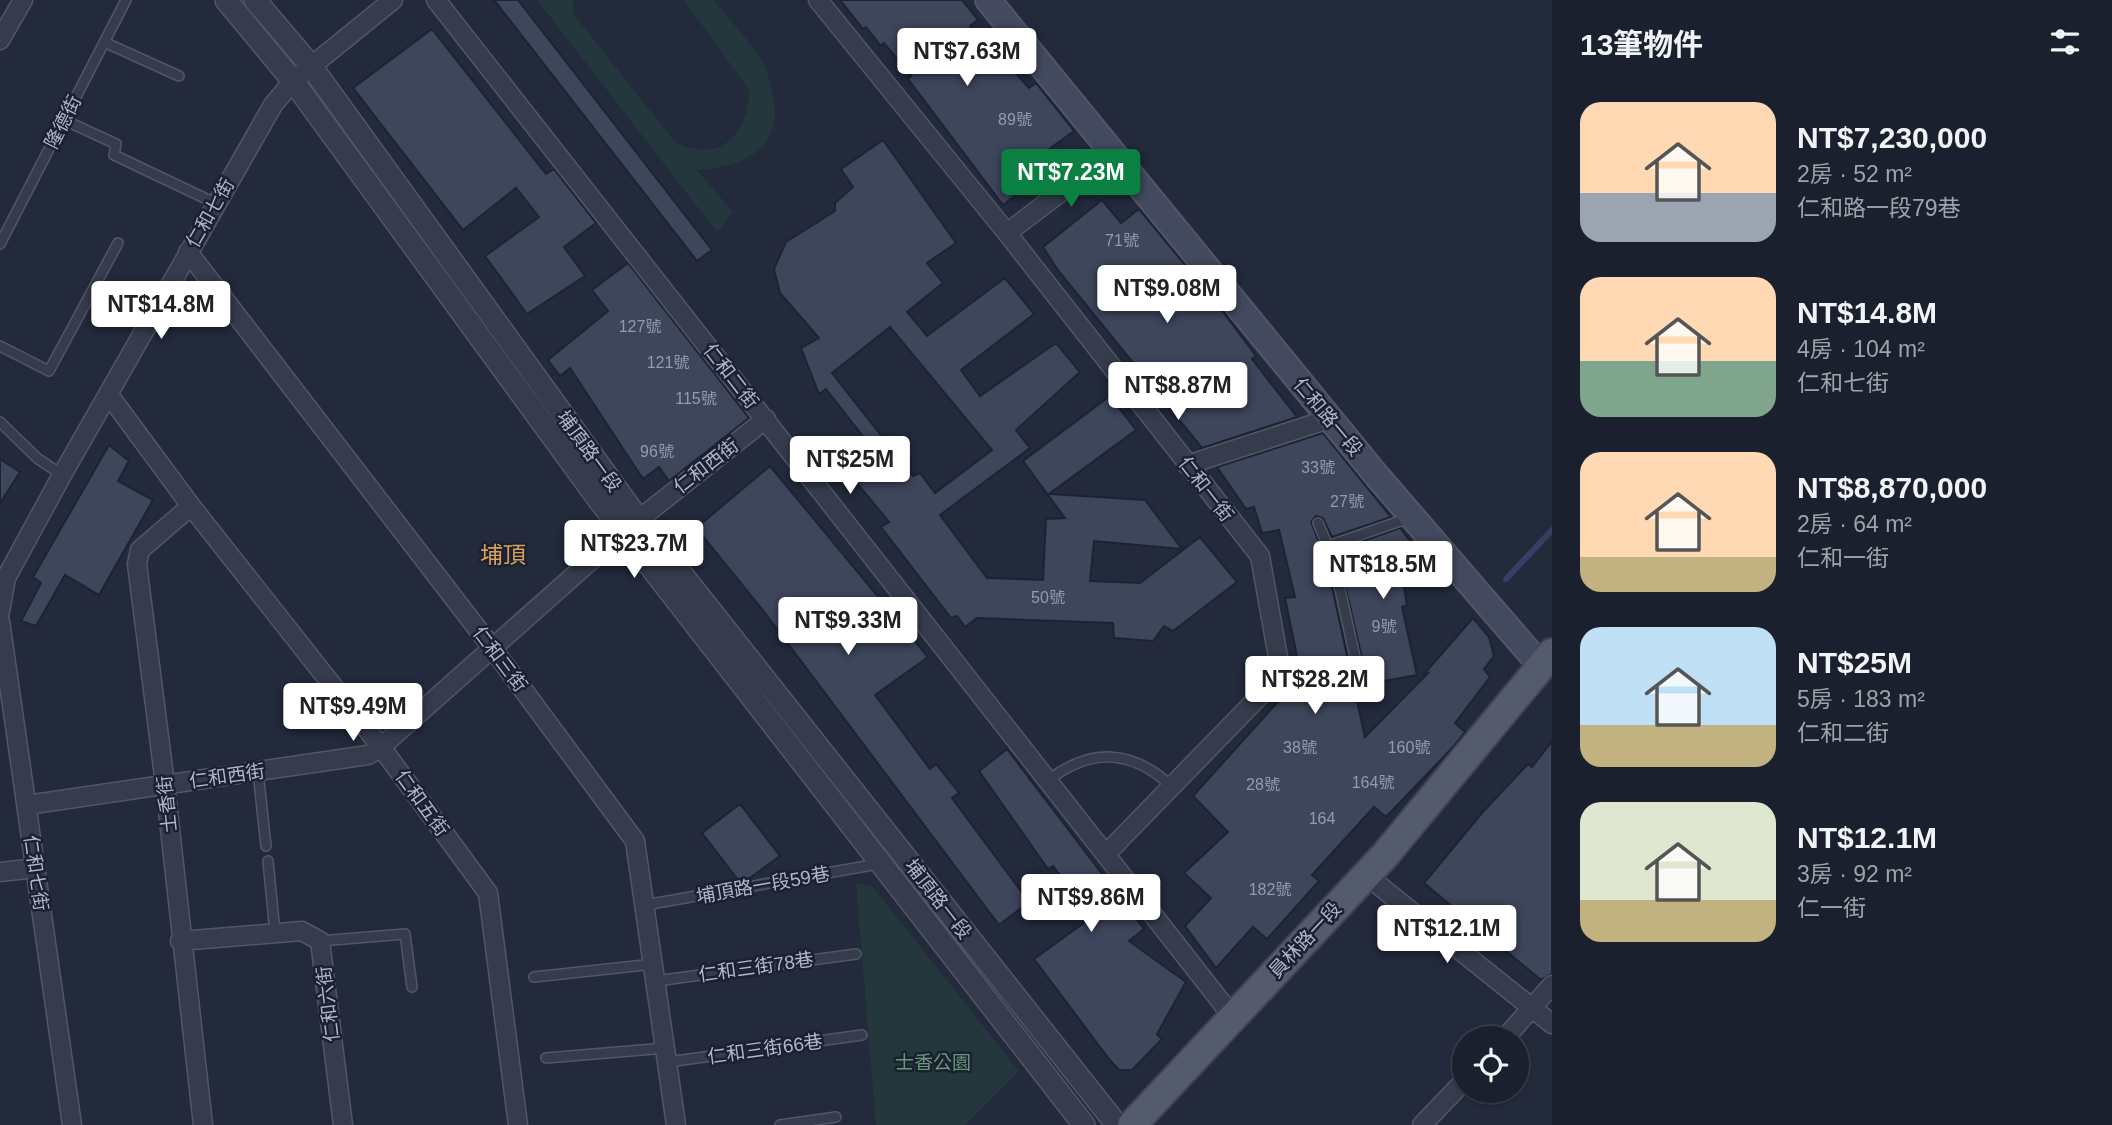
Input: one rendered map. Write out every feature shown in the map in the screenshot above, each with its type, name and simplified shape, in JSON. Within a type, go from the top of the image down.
[{"type":"main road","name":"仁和路一段","points":[[988,0],[1111,154],[1412,517],[1547,660]]},
{"type":"main road","name":"員林路一段","points":[[1132,1125],[1366,875],[1547,660]]},
{"type":"street","points":[[0,40],[23,0]]},
{"type":"street","name":"埔頂路一段","points":[[226,0],[293,81],[631,526],[881,863],[1084,1125]]},
{"type":"street","name":"埔頂路一段","points":[[255,0],[311,66],[631,526],[1117,1125]]},
{"type":"street","name":"仁和七街","points":[[0,611],[6,578],[272,105],[293,81],[393,0]]},
{"type":"street","name":"仁和二街","points":[[436,0],[1233,1017]]},
{"type":"street","name":"仁和一街","points":[[818,0],[1007,233],[1260,556],[1281,674],[1105,854]]},
{"type":"street","points":[[1007,233],[1111,154]]},
{"type":"street","name":"仁和三街","points":[[188,252],[493,649],[635,841],[676,1125]]},
{"type":"street","name":"仁和五街","points":[[109,396],[191,506],[381,747],[488,893],[517,1125]]},
{"type":"street","name":"仁和西街","points":[[27,805],[368,755],[381,747],[631,526],[766,419]]},
{"type":"street","points":[[1187,465],[1329,419]]},
{"type":"street","name":"士香街","points":[[191,506],[140,550],[137,564],[165,784],[180,942],[203,1125]]},
{"type":"street","name":"仁和七街","points":[[0,631],[72,1125]]},
{"type":"street","points":[[0,872],[35,868]]},
{"type":"street","points":[[1366,875],[1552,1024]]},
{"type":"street","name":"仁和六街","points":[[180,942],[302,931],[320,941],[342,1125]]},
{"type":"street","points":[[1516,1026],[1552,985]]},
{"type":"street","points":[[1422,1125],[1452,1094]]},
{"type":"lane","name":"隆德街","points":[[0,244],[126,0]]},
{"type":"lane","points":[[104,42],[178,76]]},
{"type":"lane","points":[[64,120],[116,144],[114,155],[215,204]]},
{"type":"lane","points":[[0,346],[49,371],[118,243]]},
{"type":"lane","points":[[0,422],[37,458],[62,475]]},
{"type":"lane","points":[[1328,546],[1412,517]]},
{"type":"lane","points":[[1318,523],[1328,546],[1363,693]]},
{"type":"lane","points":[[1049,780],[1077,762],[1114,758],[1132,760],[1152,768],[1171,786]]},
{"type":"lane","points":[[258,772],[266,846]]},
{"type":"lane","points":[[268,860],[275,933]]},
{"type":"lane","name":"埔頂路一段59巷","points":[[645,905],[881,863]]},
{"type":"lane","points":[[320,941],[405,934],[412,987]]},
{"type":"lane","name":"仁和三街78巷","points":[[534,977],[655,972],[856,954]]},
{"type":"lane","name":"仁和三街66巷","points":[[547,1058],[667,1055],[862,1035]]},
{"type":"lane","points":[[780,1125],[836,1117]]},
{"type":"green space","points":[[537,0],[572,0],[575,16],[675,142],[691,148],[705,150],[717,147],[737,132],[748,106],[749,90],[684,0],[714,0],[751,45],[764,64],[775,115],[766,142],[756,152],[729,165],[697,170],[733,212],[717,232]]},
{"type":"green space","name":"士香公園","points":[[856,883],[873,887],[1019,1071],[965,1125],[876,1125]]},
{"type":"building","points":[[494,0],[518,0],[712,250],[697,261]]},
{"type":"building","points":[[840,0],[962,0],[978,20],[970,26],[997,62],[999,60],[1007,71],[1011,68],[1029,88],[1036,83],[1074,131],[1026,166],[1037,179],[1003,205],[908,79],[911,76],[884,43],[881,46],[866,27],[863,29]]},
{"type":"building","points":[[432,29],[546,174],[554,169],[596,223],[564,247],[585,276],[527,314],[485,256],[539,217],[516,188],[463,230],[353,88]]},
{"type":"building","points":[[883,140],[956,243],[927,263],[943,283],[907,312],[927,336],[1005,278],[1034,314],[961,370],[980,396],[1056,343],[1080,372],[1016,430],[1030,448],[940,515],[987,578],[1043,580],[1046,519],[1065,518],[1023,461],[1110,396],[1136,430],[1049,494],[1145,500],[1182,549],[1094,541],[1090,581],[1140,583],[1200,537],[1237,582],[1173,631],[1164,626],[1153,641],[1114,638],[1113,623],[977,618],[965,627],[957,616],[951,618],[881,527],[889,522],[842,465],[869,444],[826,389],[819,394],[801,348],[819,338],[780,293],[774,269],[786,242],[835,211],[835,203],[853,187],[841,169]],"holes":[[[890,327],[992,450],[935,493],[920,473],[913,476],[832,373]]]},
{"type":"building","points":[[1102,200],[1121,223],[1139,209],[1218,305],[1256,356],[1252,359],[1297,417],[1202,448],[1057,269],[1043,247]]},
{"type":"building","points":[[628,263],[749,418],[669,481],[659,467],[643,479],[570,368],[560,376],[548,360],[608,311],[592,290]]},
{"type":"building","points":[[1323,433],[1391,517],[1332,537],[1323,518],[1316,516],[1311,522],[1326,560],[1365,737],[1428,673],[1424,674],[1473,618],[1489,637],[1494,656],[1484,669],[1490,677],[1455,723],[1465,732],[1453,747],[1386,817],[1374,807],[1312,875],[1319,881],[1267,939],[1253,927],[1216,968],[1185,926],[1211,898],[1184,873],[1228,832],[1193,796],[1301,676],[1285,598],[1295,597],[1279,530],[1262,533],[1254,507],[1246,509],[1217,467]]},
{"type":"building","points":[[109,445],[129,461],[118,481],[153,500],[99,595],[65,575],[36,626],[21,621],[41,583],[33,577]]},
{"type":"building","points":[[0,459],[20,472],[0,503]]},
{"type":"building","points":[[770,466],[928,657],[875,695],[930,769],[936,764],[959,793],[952,798],[1029,902],[999,925],[762,609],[696,528]]},
{"type":"building","points":[[1400,528],[1441,579],[1404,587],[1407,605],[1402,607],[1417,675],[1368,684],[1337,550]]},
{"type":"building","points":[[1552,741],[1552,974],[1541,980],[1424,883],[1482,813],[1528,764],[1532,767]]},
{"type":"building","points":[[1007,749],[1144,929],[1129,941],[1186,982],[1157,1034],[1162,1039],[1132,1070],[1119,1070],[1109,1059],[1034,959],[1092,917],[1053,866],[1048,869],[979,771]]},
{"type":"building","points":[[740,804],[780,856],[747,880],[739,881],[702,833]]},
{"type":"waterway","points":[[1506,579],[1552,530]]},
{"type":"district","name":"埔頂","points":[[503,555]]}]
